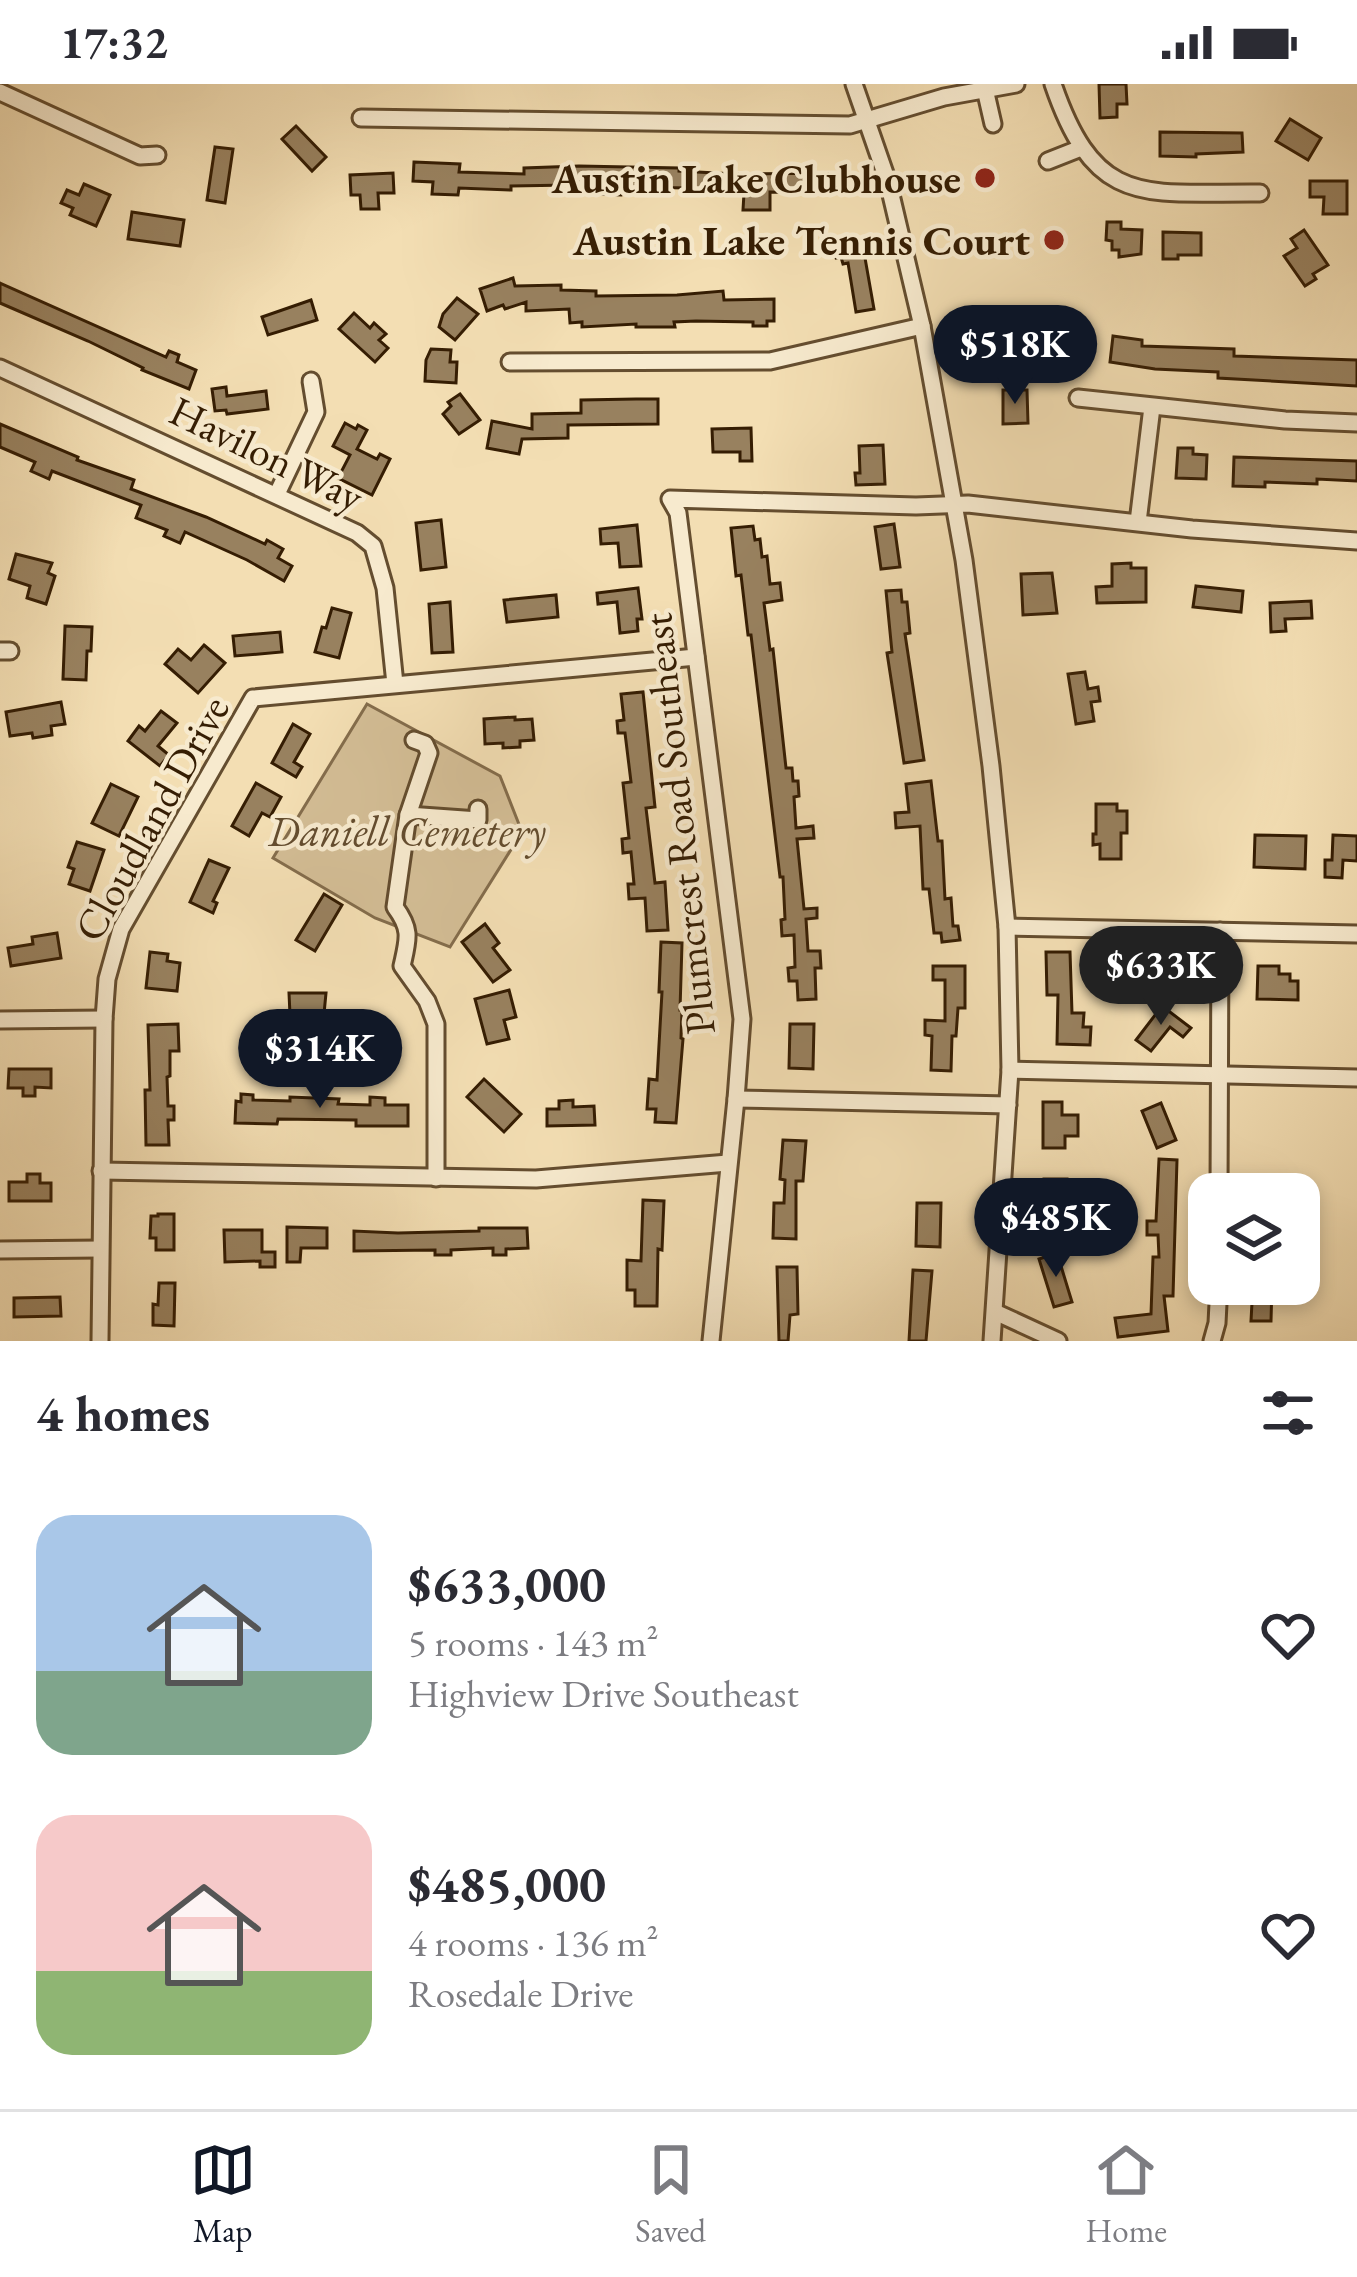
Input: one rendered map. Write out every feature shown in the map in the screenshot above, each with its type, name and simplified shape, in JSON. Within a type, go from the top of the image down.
[{"type":"street","points":[[854,84],[904,242],[979,664],[1007,927],[1010,1070],[992,1341]]},
{"type":"street","points":[[361,118],[850,124],[944,97],[1016,84]]},
{"type":"street","points":[[1053,84],[1081,148],[1106,175],[1123,184],[1142,190],[1260,193]]},
{"type":"street","points":[[985,89],[992,124]]},
{"type":"street","points":[[0,92],[140,156],[157,155]]},
{"type":"street","points":[[1048,161],[1081,148]]},
{"type":"street","points":[[510,362],[770,361],[922,326]]},
{"type":"street","name":"Havilon Way","points":[[0,368],[357,533],[373,546],[386,588],[394,684]]},
{"type":"street","points":[[277,494],[316,412],[310,382]]},
{"type":"street","points":[[1078,398],[1357,423]]},
{"type":"street","points":[[1138,522],[1152,407]]},
{"type":"street","name":"Plumcrest Road Southeast","points":[[711,1341],[742,1018],[678,513],[670,499],[954,505]]},
{"type":"street","points":[[954,505],[1357,541]]},
{"type":"street","name":"Cloudland Drive","points":[[100,1341],[107,979],[121,928],[253,698],[696,657]]},
{"type":"street","points":[[414,740],[425,744],[429,753],[408,814],[394,907],[406,922],[402,967],[427,1001],[436,1024],[436,1178]]},
{"type":"street","points":[[408,814],[478,820],[478,808]]},
{"type":"street","points":[[1007,927],[1357,934]]},
{"type":"street","points":[[1219,1173],[1220,931]]},
{"type":"street","points":[[0,1020],[104,1018]]},
{"type":"street","points":[[1010,1070],[1357,1078]]},
{"type":"street","points":[[736,1099],[1008,1105]]},
{"type":"street","points":[[101,1171],[536,1178],[728,1163]]},
{"type":"street","points":[[0,1250],[100,1249]]},
{"type":"street","points":[[1212,1341],[1218,1305]]},
{"type":"street","points":[[995,1312],[1058,1341]]},
{"type":"green space","name":"Daniell Cemetery","points":[[367,704],[500,776],[522,832],[450,947],[375,918],[273,858]]},
{"type":"building","points":[[1099,84],[1126,84],[1127,104],[1117,104],[1117,117],[1100,118]]},
{"type":"building","points":[[1290,119],[1321,138],[1308,160],[1276,141]]},
{"type":"building","points":[[296,126],[326,157],[312,171],[282,139]]},
{"type":"building","points":[[1160,132],[1242,133],[1243,152],[1160,156]]},
{"type":"building","points":[[215,147],[233,149],[225,203],[207,200]]},
{"type":"building","points":[[414,162],[460,164],[459,172],[524,174],[524,168],[579,166],[735,174],[851,173],[850,194],[770,192],[770,210],[743,210],[744,193],[688,192],[689,188],[622,187],[621,195],[592,194],[592,186],[511,186],[511,190],[459,188],[458,195],[432,194],[433,182],[413,181]]},
{"type":"building","points":[[393,173],[394,193],[378,193],[379,209],[361,209],[360,195],[351,195],[350,175]]},
{"type":"building","points":[[1310,181],[1347,181],[1347,214],[1323,214],[1324,197],[1310,197]]},
{"type":"building","points":[[84,184],[110,195],[96,226],[70,215],[73,208],[61,203],[67,190],[79,195]]},
{"type":"building","points":[[132,212],[184,220],[180,246],[128,239]]},
{"type":"building","points":[[1107,222],[1121,222],[1121,229],[1142,230],[1141,254],[1119,257],[1119,250],[1112,250],[1112,241],[1106,240]]},
{"type":"building","points":[[1304,230],[1328,265],[1305,286],[1284,256],[1297,248],[1291,239]]},
{"type":"building","points":[[1163,232],[1201,233],[1201,255],[1163,259]]},
{"type":"building","points":[[869,237],[874,256],[865,258],[874,309],[856,312],[848,263],[836,258],[832,247]]},
{"type":"building","points":[[513,278],[515,286],[561,285],[561,290],[596,291],[596,296],[723,291],[724,300],[774,299],[774,321],[767,321],[767,326],[696,321],[674,322],[675,327],[582,327],[582,322],[570,323],[569,309],[526,311],[526,302],[487,311],[480,289]]},
{"type":"building","points":[[0,283],[166,357],[169,351],[179,355],[177,362],[196,370],[189,389],[0,303]]},
{"type":"building","points":[[457,298],[478,314],[455,340],[439,327]]},
{"type":"building","points":[[311,300],[317,320],[268,335],[262,317]]},
{"type":"building","points":[[354,313],[370,328],[374,323],[386,334],[379,340],[388,348],[375,362],[339,329]]},
{"type":"building","points":[[1001,331],[1025,340],[1013,371],[990,362],[995,352],[988,349]]},
{"type":"building","points":[[1113,336],[1142,340],[1142,346],[1234,349],[1234,356],[1357,360],[1357,386],[1218,378],[1218,372],[1110,362]]},
{"type":"building","points":[[431,349],[451,350],[450,362],[457,362],[456,383],[425,381]]},
{"type":"building","points":[[226,387],[227,396],[266,391],[268,409],[215,411],[212,389]]},
{"type":"building","points":[[1003,390],[1027,390],[1028,423],[1003,424]]},
{"type":"building","points":[[460,394],[480,420],[459,434],[443,414],[451,406],[448,402]]},
{"type":"building","points":[[658,399],[658,424],[568,425],[568,438],[522,439],[519,454],[487,448],[492,421],[532,429],[532,414],[581,413],[581,400]]},
{"type":"building","points":[[345,423],[367,430],[357,449],[377,459],[380,454],[390,459],[372,495],[338,478],[350,455],[333,446]]},
{"type":"building","points":[[0,424],[134,480],[131,489],[265,544],[267,540],[283,549],[278,558],[292,566],[284,581],[185,532],[180,543],[164,536],[167,530],[136,518],[141,505],[52,471],[49,479],[31,471],[35,462],[0,447]]},
{"type":"building","points":[[751,428],[752,461],[740,461],[740,452],[713,452],[712,429]]},
{"type":"building","points":[[883,445],[885,484],[856,485],[859,446]]},
{"type":"building","points":[[1178,448],[1207,455],[1206,479],[1176,478]]},
{"type":"building","points":[[1234,457],[1357,461],[1357,481],[1317,479],[1317,484],[1233,486]]},
{"type":"building","points":[[441,520],[446,567],[421,570],[416,523]]},
{"type":"building","points":[[894,524],[900,567],[881,569],[875,527]]},
{"type":"building","points":[[637,525],[641,566],[620,567],[618,543],[601,544],[600,529]]},
{"type":"building","points":[[753,526],[762,557],[767,556],[770,584],[780,583],[782,600],[764,603],[786,768],[792,768],[793,781],[798,781],[796,828],[813,826],[814,838],[797,839],[804,909],[817,908],[817,918],[806,919],[808,951],[820,951],[816,999],[798,1000],[797,981],[789,981],[788,968],[795,967],[794,935],[782,936],[783,877],[751,635],[741,575],[736,576],[731,528]]},
{"type":"building","points":[[16,554],[52,563],[48,573],[55,576],[46,604],[27,598],[30,586],[9,579]]},
{"type":"building","points":[[1131,563],[1131,568],[1146,568],[1146,602],[1097,603],[1096,587],[1112,586],[1112,564]]},
{"type":"building","points":[[1052,573],[1057,613],[1023,615],[1021,574]]},
{"type":"building","points":[[1196,586],[1243,591],[1241,612],[1193,607]]},
{"type":"building","points":[[638,588],[642,619],[637,619],[638,631],[620,633],[617,602],[598,604],[597,593]]},
{"type":"building","points":[[901,590],[902,602],[907,602],[910,633],[905,634],[924,760],[904,763],[887,653],[892,652],[886,591]]},
{"type":"building","points":[[556,595],[558,617],[507,622],[504,600]]},
{"type":"building","points":[[1311,601],[1312,618],[1285,619],[1286,631],[1271,632],[1270,603]]},
{"type":"building","points":[[450,602],[453,652],[432,653],[429,604]]},
{"type":"building","points":[[332,608],[351,613],[339,658],[315,652]]},
{"type":"building","points":[[65,626],[92,627],[86,680],[63,679]]},
{"type":"building","points":[[280,632],[282,652],[235,656],[233,636]]},
{"type":"building","points":[[204,645],[225,663],[198,693],[165,664],[178,649],[191,660]]},
{"type":"building","points":[[1085,672],[1088,689],[1098,687],[1100,701],[1091,702],[1094,721],[1076,724],[1068,674]]},
{"type":"building","points":[[643,692],[655,807],[646,808],[655,883],[665,882],[668,930],[647,931],[645,898],[629,899],[628,884],[634,884],[631,852],[623,853],[622,839],[629,838],[623,783],[631,782],[625,733],[618,733],[617,721],[624,720],[621,694]]},
{"type":"building","points":[[61,702],[65,724],[51,726],[52,735],[10,736],[6,712]]},
{"type":"building","points":[[161,711],[177,723],[158,746],[169,755],[160,766],[128,741],[139,726],[145,731]]},
{"type":"building","points":[[484,719],[532,719],[534,740],[520,741],[520,747],[485,744]]},
{"type":"building","points":[[293,724],[310,734],[294,762],[302,767],[296,777],[272,763]]},
{"type":"building","points":[[931,781],[938,841],[942,841],[945,899],[951,898],[953,926],[958,926],[960,940],[942,942],[941,933],[934,933],[929,889],[923,889],[920,826],[896,828],[895,813],[909,812],[906,784]]},
{"type":"building","points":[[256,783],[281,797],[270,817],[262,813],[249,836],[232,826]]},
{"type":"building","points":[[111,784],[138,797],[119,836],[92,823]]},
{"type":"building","points":[[1096,804],[1117,804],[1117,811],[1127,811],[1121,859],[1100,859],[1100,844],[1093,845]]},
{"type":"building","points":[[1255,835],[1306,836],[1305,869],[1254,867]]},
{"type":"building","points":[[1333,835],[1357,836],[1357,861],[1343,860],[1342,878],[1325,877],[1325,860],[1332,860]]},
{"type":"building","points":[[77,842],[104,850],[90,891],[69,884],[74,869],[68,867]]},
{"type":"building","points":[[209,860],[229,868],[213,901],[217,903],[213,913],[190,902]]},
{"type":"building","points":[[324,894],[342,905],[315,951],[296,940]]},
{"type":"building","points":[[485,924],[499,943],[493,948],[510,970],[493,982],[462,942]]},
{"type":"building","points":[[57,933],[61,958],[11,966],[8,948]]},
{"type":"building","points":[[661,942],[682,943],[683,1039],[676,1123],[655,1122],[656,1109],[647,1109],[649,1079],[657,1080]]},
{"type":"building","points":[[150,952],[168,954],[167,961],[180,963],[177,991],[146,988]]},
{"type":"building","points":[[1046,952],[1070,952],[1072,1013],[1084,1013],[1083,1027],[1091,1027],[1090,1045],[1057,1044],[1058,995],[1047,995]]},
{"type":"building","points":[[1159,956],[1181,956],[1180,998],[1152,997],[1152,983],[1159,983]]},
{"type":"building","points":[[933,966],[965,966],[965,1008],[958,1008],[951,1071],[931,1070],[932,1036],[925,1035],[925,1020],[945,1021],[945,980],[933,980]]},
{"type":"building","points":[[1258,966],[1279,966],[1279,974],[1290,974],[1290,981],[1298,981],[1298,1000],[1257,999]]},
{"type":"building","points":[[509,990],[516,1017],[504,1020],[509,1039],[487,1044],[475,999]]},
{"type":"building","points":[[289,993],[326,993],[322,1035],[300,1035],[300,1015],[290,1015]]},
{"type":"building","points":[[1162,1006],[1191,1028],[1183,1037],[1170,1027],[1151,1051],[1136,1040]]},
{"type":"building","points":[[178,1024],[179,1051],[170,1051],[167,1077],[168,1106],[174,1106],[174,1120],[168,1120],[169,1145],[146,1145],[148,1025]]},
{"type":"building","points":[[790,1024],[814,1024],[813,1069],[789,1068]]},
{"type":"building","points":[[9,1069],[51,1069],[51,1088],[35,1087],[35,1096],[23,1096],[23,1088],[8,1088]]},
{"type":"building","points":[[484,1079],[521,1114],[504,1132],[467,1097]]},
{"type":"building","points":[[241,1094],[253,1095],[253,1100],[339,1099],[338,1104],[370,1105],[370,1097],[385,1098],[385,1105],[408,1105],[408,1126],[356,1126],[356,1120],[235,1123]]},
{"type":"building","points":[[573,1100],[573,1107],[594,1106],[595,1125],[547,1126],[547,1109],[559,1109],[559,1101]]},
{"type":"building","points":[[1043,1102],[1062,1102],[1062,1115],[1078,1115],[1078,1136],[1065,1136],[1065,1148],[1043,1148]]},
{"type":"building","points":[[1161,1103],[1176,1140],[1157,1148],[1142,1111]]},
{"type":"building","points":[[783,1140],[806,1141],[803,1181],[796,1181],[796,1239],[773,1238],[774,1203],[784,1203],[785,1180],[780,1179]]},
{"type":"building","points":[[1159,1159],[1177,1160],[1173,1296],[1164,1296],[1168,1331],[1118,1337],[1115,1318],[1151,1314],[1153,1257],[1159,1257],[1158,1235],[1147,1235],[1147,1221],[1156,1221]]},
{"type":"building","points":[[27,1174],[40,1174],[40,1183],[51,1183],[51,1201],[9,1201],[9,1182],[27,1182]]},
{"type":"building","points":[[1044,1179],[1067,1179],[1067,1234],[1046,1234]]},
{"type":"building","points":[[643,1200],[664,1201],[657,1306],[635,1306],[635,1290],[627,1290],[627,1260],[641,1261]]},
{"type":"building","points":[[917,1203],[941,1203],[940,1247],[916,1246]]},
{"type":"building","points":[[174,1214],[174,1250],[156,1250],[156,1238],[150,1238],[151,1216]]},
{"type":"building","points":[[287,1227],[327,1228],[327,1248],[301,1248],[300,1262],[287,1262]]},
{"type":"building","points":[[527,1228],[528,1248],[506,1249],[506,1255],[493,1255],[493,1248],[451,1250],[451,1255],[435,1255],[435,1250],[354,1251],[354,1231]]},
{"type":"building","points":[[224,1230],[262,1230],[262,1252],[275,1252],[275,1267],[260,1267],[260,1261],[225,1262]]},
{"type":"building","points":[[1057,1253],[1072,1302],[1054,1307],[1039,1259]]},
{"type":"building","points":[[777,1267],[797,1267],[798,1314],[790,1315],[788,1341],[779,1341]]},
{"type":"building","points":[[913,1270],[932,1271],[926,1341],[909,1341]]},
{"type":"building","points":[[159,1283],[175,1283],[174,1326],[153,1325]]},
{"type":"building","points":[[60,1297],[61,1316],[14,1317],[14,1298]]},
{"type":"building","points":[[1252,1305],[1271,1305],[1271,1321],[1251,1321]]},
{"type":"place","name":"Austin Lake Clubhouse","points":[[985,178]]},
{"type":"place","name":"Austin Lake Tennis Court","points":[[1054,240]]}]
